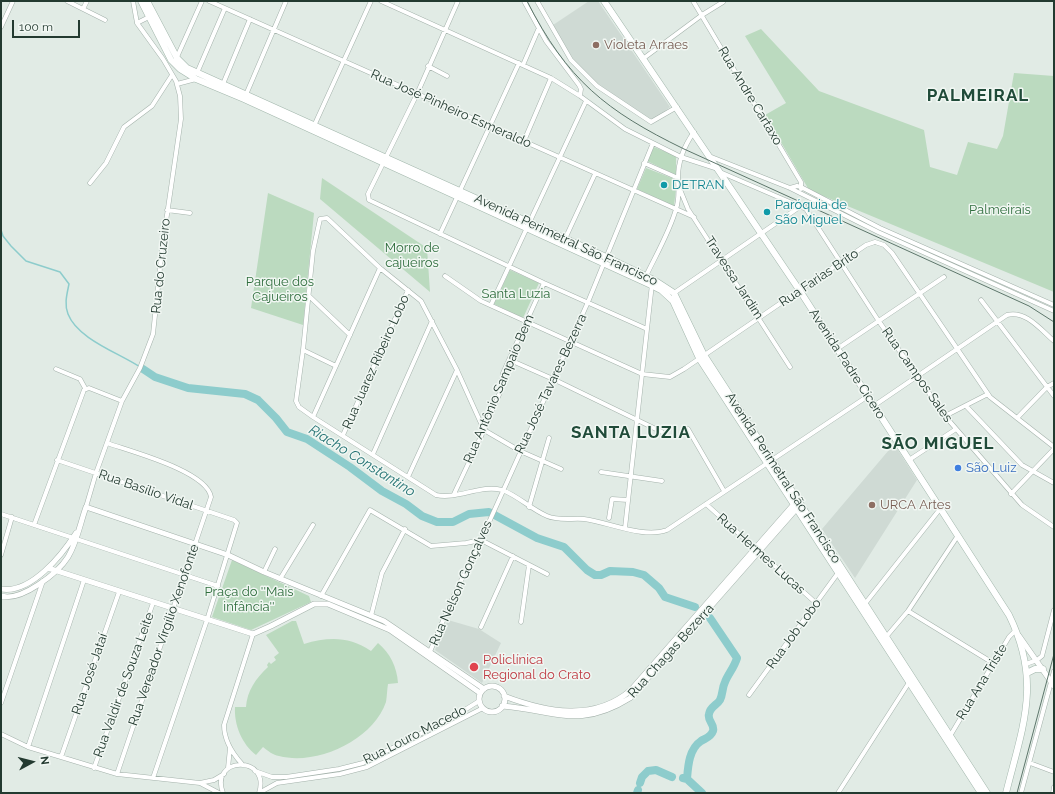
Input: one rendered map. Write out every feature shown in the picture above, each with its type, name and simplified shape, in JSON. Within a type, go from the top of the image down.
[{"type":"main road","name":"Avenida Perimetral São Francisco","points":[[141,1],[171,60],[180,69],[529,225],[674,293],[702,357],[735,410],[963,760],[987,793]]},
{"type":"main road","name":"Avenida Perimetral São Francisco","points":[[147,1],[177,58],[183,65],[196,76],[222,84],[245,97]]},
{"type":"main road","name":"Avenida Padre Cícero","points":[[604,1],[644,58],[800,291],[957,537],[1000,601],[1017,632],[1026,664],[1028,695],[1006,793]]},
{"type":"main road","name":"Avenida Perimetral São Francisco","points":[[529,225],[565,239],[605,260],[646,276],[673,301],[684,318]]},
{"type":"main road","name":"Avenida Perimetral São Francisco","points":[[797,505],[838,573],[886,637],[911,680],[950,736],[981,793]]},
{"type":"main road","points":[[1027,673],[1035,669],[1043,669]]},
{"type":"street","points":[[1,28],[13,1]]},
{"type":"street","points":[[67,1],[105,20]]},
{"type":"street","points":[[83,9],[87,1]]},
{"type":"street","name":"Rua do Cruzeiro","points":[[75,539],[106,443],[122,401],[140,367],[153,334],[167,210],[181,119],[180,96],[177,84],[137,23],[133,1]]},
{"type":"street","points":[[177,58],[202,1]]},
{"type":"street","name":"Rua José Pinheiro Esmeraldo","points":[[209,1],[524,141],[632,191],[694,217]]},
{"type":"street","points":[[245,97],[286,1]]},
{"type":"street","points":[[313,128],[372,1]]},
{"type":"street","points":[[381,1],[551,78],[580,96],[625,129],[653,143],[682,157],[801,206]]},
{"type":"street","points":[[458,1],[386,161],[368,194],[368,199],[372,203],[544,283],[648,329]]},
{"type":"street","points":[[524,1],[538,30],[579,85],[581,89],[580,96]]},
{"type":"street","points":[[537,1],[571,60],[597,86],[651,122],[677,107]]},
{"type":"street","name":"Rua Andre Cartaxo","points":[[693,1],[801,182],[801,194]]},
{"type":"street","points":[[644,58],[702,15],[723,2]]},
{"type":"street","points":[[177,84],[196,76],[225,8]]},
{"type":"street","points":[[137,23],[149,17]]},
{"type":"street","points":[[222,84],[250,19]]},
{"type":"street","points":[[440,234],[490,126],[538,30]]},
{"type":"street","points":[[428,66],[447,76]]},
{"type":"street","points":[[90,183],[106,163],[124,127],[152,106],[172,75]]},
{"type":"street","points":[[524,141],[551,78]]},
{"type":"street","points":[[491,305],[586,101]]},
{"type":"street","name":"Travessa Jardim","points":[[646,276],[676,209],[679,187],[678,178],[682,157],[688,140],[694,132]]},
{"type":"street","name":"Rua José Tavares Bezerra","points":[[494,511],[588,302],[632,191],[653,143]]},
{"type":"street","points":[[709,156],[790,188],[918,251],[1054,312]]},
{"type":"street","points":[[644,163],[678,178]]},
{"type":"street","points":[[565,239],[596,174]]},
{"type":"street","points":[[790,188],[797,186],[801,187],[880,228],[1052,304],[1054,308]]},
{"type":"street","name":"Travessa Jardim","points":[[679,187],[685,203],[790,367]]},
{"type":"street","points":[[674,293],[801,206]]},
{"type":"street","name":"Rua Campos Sales","points":[[801,206],[809,213],[878,320],[945,416],[1011,494],[1022,505],[1054,527]]},
{"type":"street","points":[[167,210],[190,213]]},
{"type":"street","points":[[561,469],[520,451],[484,430],[457,370],[421,300],[380,268],[327,218],[319,220],[313,251],[303,350],[296,397],[299,407],[436,495],[443,496],[476,490],[503,491],[549,517],[585,520],[653,533],[667,530],[868,396]]},
{"type":"street","name":"Rua Farias Brito","points":[[642,374],[670,376],[702,357],[842,263],[866,245],[875,242],[884,245],[892,253],[920,293]]},
{"type":"street","points":[[918,251],[921,246]]},
{"type":"street","points":[[314,417],[380,268]]},
{"type":"street","points":[[445,276],[474,297],[642,374]]},
{"type":"street","points":[[837,349],[944,277]]},
{"type":"street","points":[[625,528],[652,282]]},
{"type":"street","name":"Rua Antônio Sampaio Bem","points":[[454,494],[501,390],[503,372],[510,360],[544,283]]},
{"type":"street","name":"Rua Juarez Ribeiro Lobo","points":[[343,435],[408,290]]},
{"type":"street","points":[[920,293],[988,394],[1054,448],[1011,494]]},
{"type":"street","points":[[309,296],[350,335]]},
{"type":"street","points":[[982,300],[1054,396]]},
{"type":"street","points":[[874,405],[1007,315],[1018,314],[1027,317],[1054,341]]},
{"type":"street","points":[[373,454],[432,321]]},
{"type":"street","points":[[303,350],[336,366]]},
{"type":"street","points":[[510,360],[638,419],[662,432]]},
{"type":"street","points":[[56,369],[80,380],[86,388],[122,401]]},
{"type":"street","points":[[408,477],[457,370]]},
{"type":"street","points":[[1017,418],[1047,387],[1054,383]]},
{"type":"street","points":[[34,525],[57,460],[86,388]]},
{"type":"street","points":[[945,416],[988,394]]},
{"type":"street","points":[[966,406],[1022,465],[1054,483]]},
{"type":"street","points":[[688,429],[724,491]]},
{"type":"street","points":[[909,460],[956,429]]},
{"type":"street","points":[[529,506],[549,438]]},
{"type":"street","name":"Rua Vereador Virgílio Xenofonte","points":[[106,443],[187,472],[206,486],[211,496],[117,774]]},
{"type":"street","name":"Rua Basílio Vidal","points":[[57,460],[234,520],[237,525],[228,555]]},
{"type":"street","points":[[601,472],[630,475],[662,481]]},
{"type":"street","points":[[609,518],[612,499],[628,500]]},
{"type":"street","name":"Rua Hermes Lucas","points":[[706,504],[817,604]]},
{"type":"street","name":"Rua Chagas Bezerra","points":[[504,696],[549,710],[565,712],[595,709],[619,700],[631,690],[797,505]]},
{"type":"street","points":[[86,507],[228,555],[356,613],[390,630],[429,654]]},
{"type":"street","points":[[863,606],[897,561],[940,509]]},
{"type":"street","points":[[321,596],[370,510],[431,546],[466,544],[481,540],[547,574]]},
{"type":"street","name":"Rua Nelson Gonçalves","points":[[429,654],[452,597],[494,511]]},
{"type":"street","points":[[1,514],[184,576],[218,586]]},
{"type":"street","points":[[1,555],[12,518]]},
{"type":"street","points":[[280,578],[313,525]]},
{"type":"street","points":[[371,616],[382,573],[405,530]]},
{"type":"street","points":[[886,637],[908,611],[957,537]]},
{"type":"street","points":[[1,589],[7,590],[26,584],[48,568],[75,539]]},
{"type":"street","points":[[1,596],[7,597],[18,595],[31,589],[55,571],[68,558],[75,539]]},
{"type":"street","points":[[264,572],[275,549]]},
{"type":"street","name":"Rua Chagas Bezerra","points":[[502,706],[574,717],[598,713],[618,705],[630,698],[757,550]]},
{"type":"street","points":[[153,778],[228,555]]},
{"type":"street","points":[[481,627],[513,556]]},
{"type":"street","points":[[521,622],[529,565]]},
{"type":"street","points":[[48,568],[253,634],[314,604],[328,604],[371,616],[395,628],[482,691]]},
{"type":"street","name":"Rua Job Lobo","points":[[749,695],[817,604],[838,573]]},
{"type":"street","points":[[1,703],[44,579]]},
{"type":"street","points":[[28,747],[84,580]]},
{"type":"street","name":"Rua José Jataí","points":[[61,757],[119,592]]},
{"type":"street","points":[[314,604],[317,599],[315,594]]},
{"type":"street","name":"Rua Valdir de Souza Leite","points":[[94,768],[153,603]]},
{"type":"street","points":[[1026,664],[1037,660],[1042,656],[1054,610]]},
{"type":"street","points":[[908,611],[993,663]]},
{"type":"street","points":[[1017,632],[1053,684]]},
{"type":"street","name":"Rua Ana Triste","points":[[950,736],[1009,637],[1017,632]]},
{"type":"street","points":[[228,768],[242,764],[230,748],[225,737],[224,724],[253,634]]},
{"type":"street","points":[[1021,793],[1053,684],[1054,671]]},
{"type":"street","points":[[838,793],[911,680]]},
{"type":"street","points":[[496,687],[504,696],[502,706],[493,712],[483,708],[479,702],[482,691],[496,687]]},
{"type":"street","name":"Rua Louro Macedo","points":[[242,764],[255,771],[272,777],[286,777],[332,771],[363,763],[448,720],[479,702]]},
{"type":"street","name":"Rua Louro Macedo","points":[[259,793],[277,783],[340,774],[367,767],[483,708]]},
{"type":"street","points":[[1,734],[28,747],[117,774],[200,783],[214,780],[224,774]]},
{"type":"street","points":[[223,793],[221,784],[224,774],[228,768],[230,748]]},
{"type":"street","points":[[1030,763],[1054,772]]},
{"type":"street","points":[[255,771],[260,781],[259,793]]},
{"type":"street","points":[[200,783],[219,793]]},
{"type":"street","points":[[1053,793],[1054,787]]},
{"type":"shaded area","name":"Violeta Arraes","points":[[589,1],[598,1],[670,107],[652,122],[594,81],[577,65],[553,25]]},
{"type":"shaded area","name":"URCA Artes","points":[[894,444],[917,480],[855,578],[822,529]]},
{"type":"shaded area","name":"Policlínica Regional do Crato","points":[[448,620],[479,629],[501,643],[482,683],[435,650]]},
{"type":"green space","name":"Palmeirais","points":[[761,29],[819,91],[924,130],[930,167],[957,175],[968,142],[997,149],[1003,136],[1014,73],[1054,76],[1054,292],[809,190],[765,115],[786,103],[745,36]]},
{"type":"green space","points":[[654,147],[676,156],[676,175],[647,161]]},
{"type":"green space","points":[[646,168],[677,180],[674,206],[637,189]]},
{"type":"green space","name":"Morro de cajueiros","points":[[322,178],[427,248],[430,292],[320,199]]},
{"type":"green space","name":"Parque dos Cajueiros","points":[[268,193],[314,213],[303,325],[251,308]]},
{"type":"green space","name":"Santa Luzia","points":[[510,270],[539,283],[523,318],[494,304]]},
{"type":"green space","name":"Praça do ''Mais infância''","points":[[232,560],[309,596],[311,602],[251,630],[212,617]]},
{"type":"green space","points":[[292,621],[296,621],[304,644],[322,640],[338,639],[355,643],[371,651],[378,643],[386,651],[392,661],[396,671],[398,683],[388,684],[386,702],[379,716],[369,728],[342,747],[310,757],[294,758],[275,755],[263,747],[256,755],[251,751],[240,734],[236,721],[235,707],[246,707],[248,696],[253,685],[268,667],[267,665],[269,662],[271,664],[276,660],[274,657],[279,653],[266,635]]},
{"type":"waterway","name":"Riacho Constantino","points":[[1,230],[3,236],[11,246],[26,261],[60,272],[69,284],[66,303],[68,314],[73,323],[81,331],[101,346],[143,369]]},
{"type":"waterway","name":"Riacho Constantino","points":[[143,369],[155,377],[188,388],[245,394],[258,400],[276,418],[287,432],[307,439],[350,467],[382,491],[406,504],[422,516],[437,522],[453,522],[469,514],[489,512],[537,538],[564,547],[587,570],[595,575],[601,575],[610,571],[633,572],[644,575],[659,588],[665,597],[695,607]]},
{"type":"waterway","name":"Riacho Constantino","points":[[687,779],[690,758],[694,748],[697,744],[710,736],[713,731],[713,726],[709,716],[710,712],[720,700],[724,684],[737,658],[710,618]]},
{"type":"waterway","points":[[640,783],[642,777],[648,771],[656,770],[672,777]]},
{"type":"waterway","points":[[683,778],[687,779],[702,793]]},
{"type":"tram line","points":[[527,1],[557,52],[574,73],[591,90],[632,121],[684,149],[1029,306],[1054,322]]},
{"type":"tram line","points":[[1017,793],[1054,654]]},
{"type":"place","name":"Violeta Arraes","points":[[596,45]]},
{"type":"place","name":"DETRAN","points":[[664,185]]},
{"type":"place","name":"Paróquia de São Miguel","points":[[767,212]]},
{"type":"place","name":"São Luiz","points":[[958,468]]},
{"type":"place","name":"URCA Artes","points":[[872,505]]},
{"type":"place","name":"Policlínica Regional do Crato","points":[[474,667]]},
{"type":"district","name":"PALMEIRAL","points":[[978,96]]},
{"type":"district","name":"SANTA LUZIA","points":[[631,433]]},
{"type":"district","name":"SÃO MIGUEL","points":[[938,444]]}]
